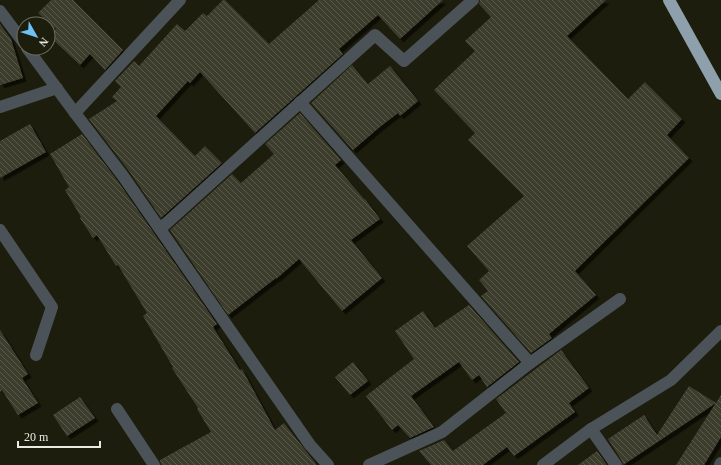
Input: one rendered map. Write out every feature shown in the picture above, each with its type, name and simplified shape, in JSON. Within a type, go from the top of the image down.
[{"type":"highway","points":[[669,0],[721,94]]},
{"type":"street","points":[[75,113],[180,0]]},
{"type":"street","points":[[160,229],[375,35],[404,61],[474,0]]},
{"type":"street","points":[[0,11],[16,33]]},
{"type":"street","points":[[33,56],[123,176],[310,445],[328,465]]},
{"type":"street","points":[[0,107],[57,88]]},
{"type":"street","points":[[300,102],[530,363]]},
{"type":"street","points":[[0,230],[52,307],[36,355]]},
{"type":"street","points":[[369,465],[442,432],[530,363],[620,299]]},
{"type":"street","points":[[543,465],[591,429],[671,380],[721,331]]},
{"type":"street","points":[[117,409],[154,465]]},
{"type":"street","points":[[591,429],[616,465]]},
{"type":"building","points":[[51,0],[73,0],[123,50],[105,70],[90,54],[80,65],[56,43],[56,16],[41,16],[38,13]]},
{"type":"building","points":[[223,0],[225,0],[269,44],[319,0],[443,0],[400,39],[378,15],[339,49],[343,54],[255,133],[200,72],[190,83],[188,81],[156,116],[195,156],[205,146],[222,163],[161,218],[129,171],[89,119],[117,101],[112,97],[121,87],[115,81],[134,61],[139,66],[177,24],[185,31],[203,13],[207,16]]},
{"type":"building","points":[[480,0],[606,0],[567,36],[628,99],[645,82],[682,119],[667,135],[689,158],[575,271],[596,295],[549,334],[552,338],[531,353],[481,296],[488,291],[479,280],[489,271],[467,246],[524,196],[468,140],[475,133],[434,90],[475,51],[465,41],[491,17],[479,4]]},
{"type":"building","points":[[0,24],[11,39],[23,78],[0,85]]},
{"type":"building","points":[[352,65],[368,84],[390,66],[418,101],[400,116],[398,113],[353,150],[311,103]]},
{"type":"building","points":[[300,113],[341,160],[335,165],[365,199],[380,219],[351,240],[382,278],[342,311],[299,259],[276,279],[228,315],[170,230],[232,174],[241,183],[274,154],[265,144]]},
{"type":"building","points":[[30,124],[46,152],[0,178],[0,141]]},
{"type":"building","points":[[82,134],[117,180],[217,324],[213,327],[240,370],[242,369],[275,430],[284,423],[317,465],[161,465],[160,460],[211,432],[197,409],[198,408],[172,368],[173,367],[143,316],[147,313],[118,265],[116,266],[97,235],[93,238],[65,190],[69,187],[50,154]]},
{"type":"building","points":[[469,305],[519,362],[487,387],[479,375],[472,380],[459,362],[411,396],[434,427],[410,438],[398,425],[392,430],[366,396],[414,359],[395,331],[423,311],[435,328]]},
{"type":"building","points":[[0,330],[28,374],[22,378],[38,403],[18,415],[2,390],[0,392]]},
{"type":"building","points":[[561,350],[589,388],[569,403],[575,412],[514,456],[507,447],[483,465],[431,465],[419,451],[444,440],[453,451],[506,413],[496,399]]},
{"type":"building","points":[[353,362],[368,381],[350,395],[335,377]]},
{"type":"building","points":[[689,386],[716,403],[623,465],[608,439],[644,415],[657,435]]},
{"type":"building","points":[[721,395],[721,437],[704,465],[676,465]]},
{"type":"building","points":[[80,397],[95,418],[67,436],[53,415]]},
{"type":"building","points":[[597,451],[607,465],[578,465]]}]
